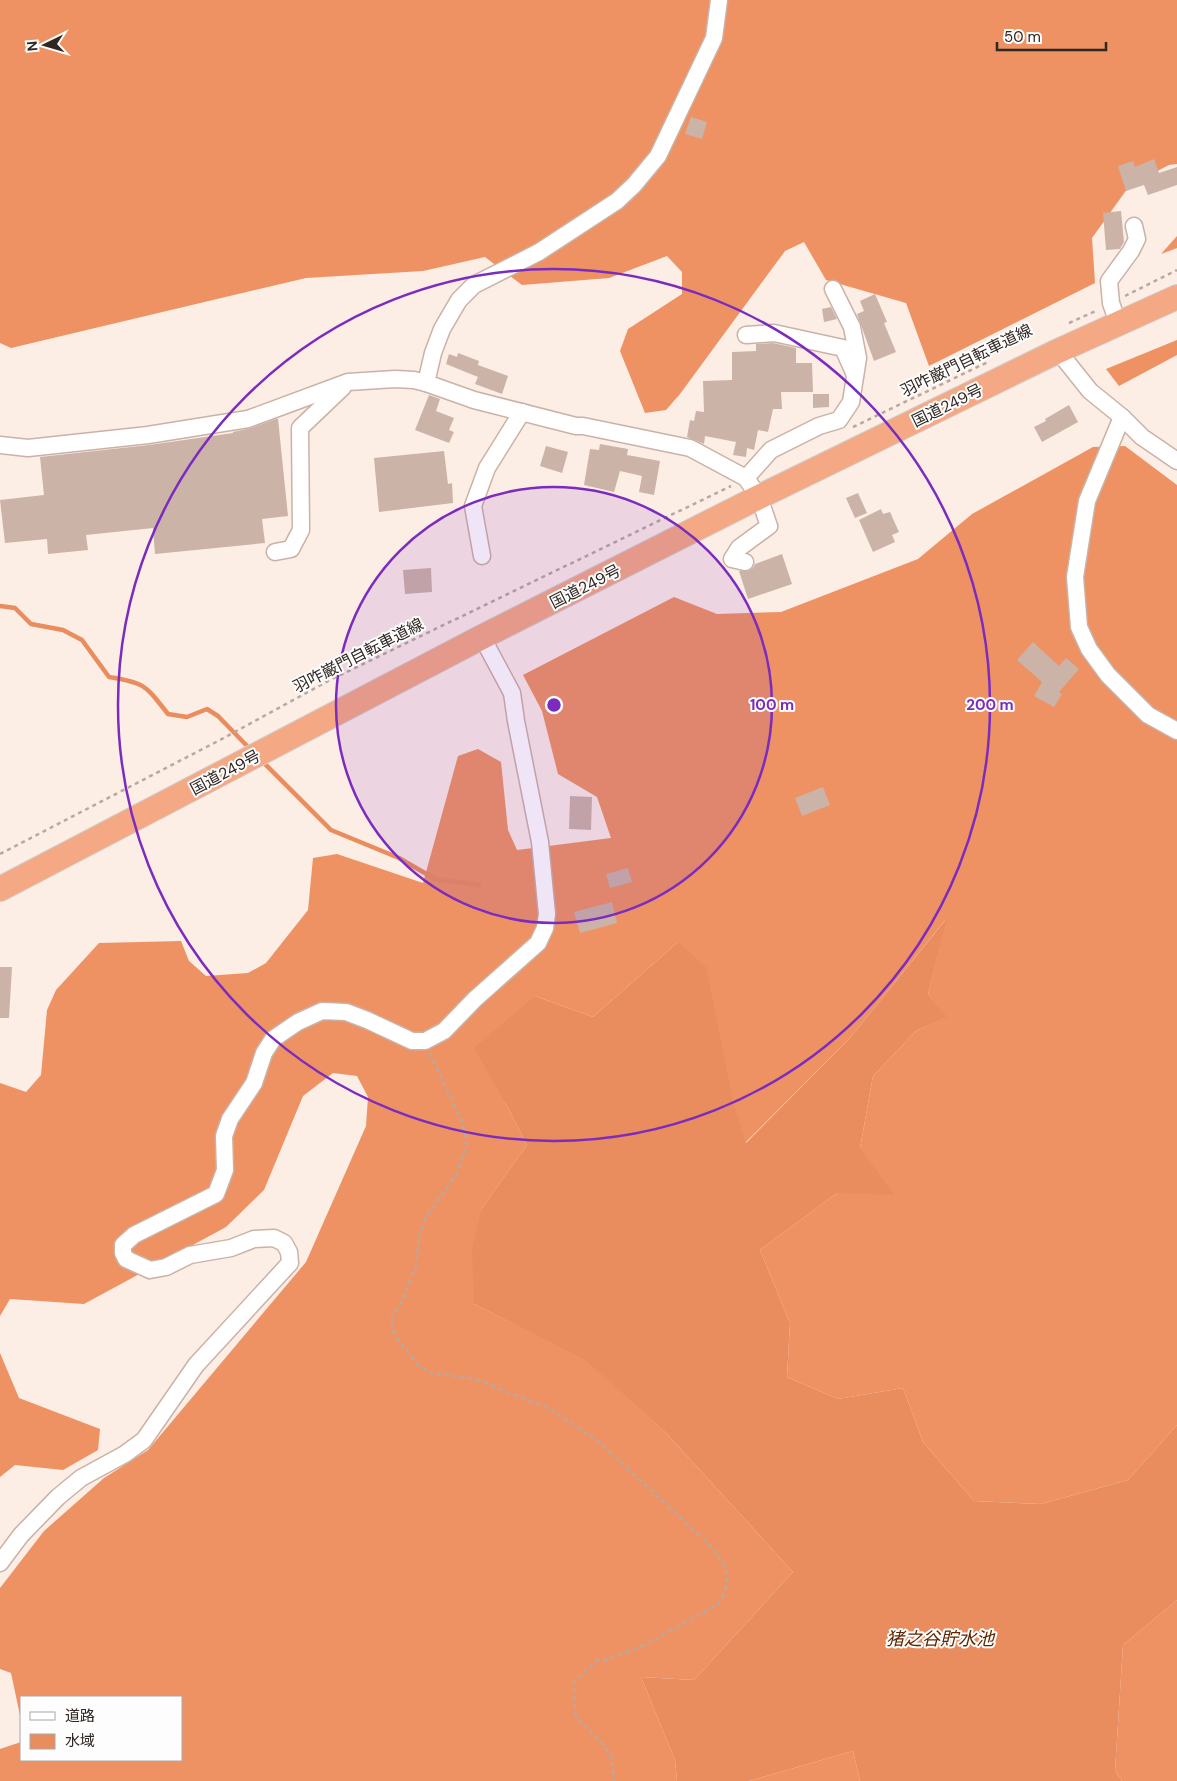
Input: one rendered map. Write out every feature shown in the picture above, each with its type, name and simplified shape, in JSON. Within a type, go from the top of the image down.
[{"type":"highway","name":"国道249号","points":[[0,890],[482,637],[746,487],[1058,351],[1115,313],[1177,297]]},
{"type":"street","points":[[426,384],[433,353],[442,329],[458,300],[474,285],[539,252],[617,201],[634,185],[658,156],[714,38],[719,0]]},
{"type":"street","points":[[1115,313],[1109,280],[1131,251],[1136,239],[1134,226]]},
{"type":"street","points":[[746,487],[771,450],[819,426],[839,420],[851,402],[858,358],[852,327],[832,289]]},
{"type":"street","points":[[746,335],[774,333],[843,348],[855,375]]},
{"type":"street","points":[[1058,351],[1090,391],[1122,417],[1142,437],[1177,461]]},
{"type":"street","points":[[0,445],[28,448],[148,435],[248,420],[348,382],[395,379],[414,380],[474,400],[576,426],[690,448],[746,487],[769,526],[739,548],[732,559],[746,562]]},
{"type":"street","points":[[275,552],[291,549],[301,530],[300,428],[348,382]]},
{"type":"street","points":[[482,556],[473,506],[486,468],[522,412]]},
{"type":"street","points":[[1122,417],[1087,500],[1075,577],[1079,627],[1089,649],[1108,675],[1148,715],[1177,731]]},
{"type":"street","points":[[0,1564],[21,1535],[58,1496],[81,1478],[125,1454],[144,1440],[196,1365],[290,1263],[289,1252],[284,1243],[274,1238],[254,1239],[231,1248],[190,1256],[166,1267],[150,1270],[126,1259],[123,1253],[123,1245],[134,1235],[216,1194],[225,1170],[224,1136],[230,1119],[254,1083],[264,1054],[274,1039],[298,1022],[322,1011],[346,1012],[412,1042],[425,1041],[444,1031],[475,999],[538,943],[545,928],[547,914],[540,842],[512,693],[482,637]]},
{"type":"path","points":[[1067,325],[1115,313],[1177,270]]},
{"type":"path","name":"羽咋巌門自転車道線","points":[[845,431],[996,359]]},
{"type":"path","name":"羽咋巌門自転車道線","points":[[0,854],[220,740],[330,680],[746,487]]},
{"type":"path","points":[[425,1041],[462,1122],[467,1142],[457,1173],[425,1219],[419,1236],[416,1266],[401,1303],[391,1319],[394,1334],[418,1365],[431,1374],[476,1379],[552,1410],[598,1442],[712,1547],[726,1565],[729,1578],[725,1592],[718,1604],[648,1644],[605,1660],[597,1660],[574,1683],[575,1713],[583,1725],[600,1741],[611,1755],[614,1781]]},
{"type":"shaded area","points":[[0,0],[1177,0],[1177,164],[1169,165],[1130,185],[1092,238],[1095,283],[929,366],[906,303],[826,280],[804,242],[785,251],[680,394],[666,410],[645,413],[620,351],[628,329],[682,294],[682,272],[667,256],[609,278],[522,285],[485,257],[423,271],[306,278],[11,348],[0,343]]},
{"type":"shaded area","points":[[1177,236],[1177,248],[1161,254]]},
{"type":"shaded area","points":[[1177,340],[1177,355],[1119,386],[1106,369]]},
{"type":"shaded area","points":[[1125,446],[1177,485],[1177,1425],[1128,1480],[1041,1504],[974,1501],[923,1442],[903,1388],[838,1399],[787,1377],[790,1323],[760,1250],[837,1193],[860,1148],[873,1076],[916,1031],[946,1017],[928,994],[946,919],[850,1038],[745,1143],[678,942],[593,1017],[535,996],[505,1102],[527,1145],[482,1208],[474,1304],[584,1358],[667,1434],[793,1572],[694,1680],[641,1677],[675,1760],[677,1781],[0,1781],[0,1749],[20,1742],[20,1761],[182,1761],[182,1696],[20,1696],[20,1715],[11,1673],[0,1669],[0,1588],[44,1531],[104,1478],[148,1450],[306,1262],[366,1126],[368,1097],[357,1076],[333,1073],[303,1096],[264,1190],[226,1227],[84,1304],[10,1299],[0,1316],[0,1083],[26,1092],[41,1075],[47,1010],[56,990],[99,943],[181,941],[189,961],[206,976],[248,973],[266,963],[308,910],[313,858],[337,854],[423,883],[458,756],[478,749],[501,762],[508,830],[517,850],[611,838],[597,797],[558,774],[542,711],[523,675],[674,597],[717,614],[781,612],[918,559],[972,514],[1093,447]]},
{"type":"shaded area","points":[[0,1353],[19,1398],[100,1429],[98,1450],[63,1470],[15,1465],[0,1477]]},
{"type":"shaded area","points":[[1177,1600],[1177,1781],[1122,1781],[1115,1771],[1123,1645]]},
{"type":"shaded area","points":[[853,1751],[860,1781],[749,1781]]},
{"type":"water","name":"猪之谷貯水池","points":[[947,918],[928,994],[947,1017],[916,1031],[873,1076],[860,1148],[894,1195],[837,1193],[760,1250],[790,1323],[787,1377],[838,1399],[903,1388],[923,1442],[974,1501],[1041,1504],[1128,1480],[1177,1425],[1177,1600],[1123,1645],[1115,1771],[1122,1781],[860,1781],[853,1751],[749,1781],[677,1781],[675,1760],[641,1677],[694,1680],[793,1572],[667,1434],[584,1359],[474,1304],[472,1248],[482,1208],[527,1145],[474,1048],[535,996],[593,1017],[678,942],[706,967],[734,1105],[746,1143],[850,1038]]},
{"type":"building","points":[[691,117],[707,122],[702,139],[685,134]]},
{"type":"building","points":[[1154,159],[1159,173],[1177,167],[1177,185],[1148,195],[1144,185],[1126,191],[1118,166],[1133,161],[1135,167]]},
{"type":"building","points":[[1121,211],[1124,242],[1120,249],[1106,250],[1103,213]]},
{"type":"building","points":[[875,294],[887,322],[884,323],[896,352],[874,361],[857,314],[864,311],[860,301]]},
{"type":"building","points":[[831,307],[837,319],[824,322],[822,309]]},
{"type":"building","points":[[773,343],[796,348],[796,363],[812,363],[813,392],[781,392],[782,409],[773,409],[768,432],[758,430],[754,450],[747,448],[746,457],[733,455],[736,442],[705,436],[704,444],[687,437],[690,420],[694,421],[696,411],[704,412],[703,381],[732,380],[732,352],[756,351],[756,344]]},
{"type":"building","points":[[458,353],[479,361],[478,365],[508,376],[502,394],[475,384],[478,377],[446,364],[449,354],[457,357]]},
{"type":"building","points":[[813,394],[829,394],[829,407],[813,408]]},
{"type":"building","points":[[429,395],[440,399],[436,411],[454,418],[449,430],[454,432],[449,443],[415,430]]},
{"type":"building","points":[[1069,405],[1078,422],[1042,442],[1034,427]]},
{"type":"building","points":[[278,419],[288,516],[262,519],[265,543],[155,554],[153,528],[86,535],[88,550],[48,554],[47,539],[5,543],[0,500],[44,495],[40,457],[149,445],[233,433]]},
{"type":"building","points":[[600,444],[628,449],[627,455],[660,461],[654,495],[639,492],[642,476],[620,471],[614,492],[584,485],[590,449],[599,450]]},
{"type":"building","points":[[546,446],[568,452],[562,473],[540,466]]},
{"type":"building","points":[[444,451],[448,484],[452,483],[453,503],[379,512],[374,458]]},
{"type":"building","points":[[858,493],[867,513],[855,518],[846,498]]},
{"type":"building","points":[[881,509],[883,514],[890,512],[899,532],[892,535],[895,542],[873,552],[859,520]]},
{"type":"building","points":[[782,554],[792,584],[748,599],[739,571],[748,571],[755,564]]},
{"type":"building","points":[[431,568],[432,592],[405,594],[403,570]]},
{"type":"building","points":[[1033,642],[1059,666],[1066,658],[1079,669],[1059,692],[1062,694],[1054,707],[1034,696],[1042,682],[1017,660]]},
{"type":"building","points":[[823,787],[830,805],[802,816],[795,798]]},
{"type":"building","points":[[570,796],[592,797],[591,830],[569,829]]},
{"type":"building","points":[[628,868],[632,882],[610,888],[606,874]]},
{"type":"building","points":[[612,902],[617,923],[580,933],[574,912]]},
{"type":"building","points":[[0,967],[12,967],[9,1018],[0,1018]]},
{"type":"waterway","points":[[0,606],[15,608],[31,624],[63,630],[82,640],[109,677],[131,681],[144,687],[168,714],[187,717],[207,709],[218,716],[250,749]]},
{"type":"waterway","points":[[261,760],[331,830],[399,858],[435,879],[479,885]]}]
